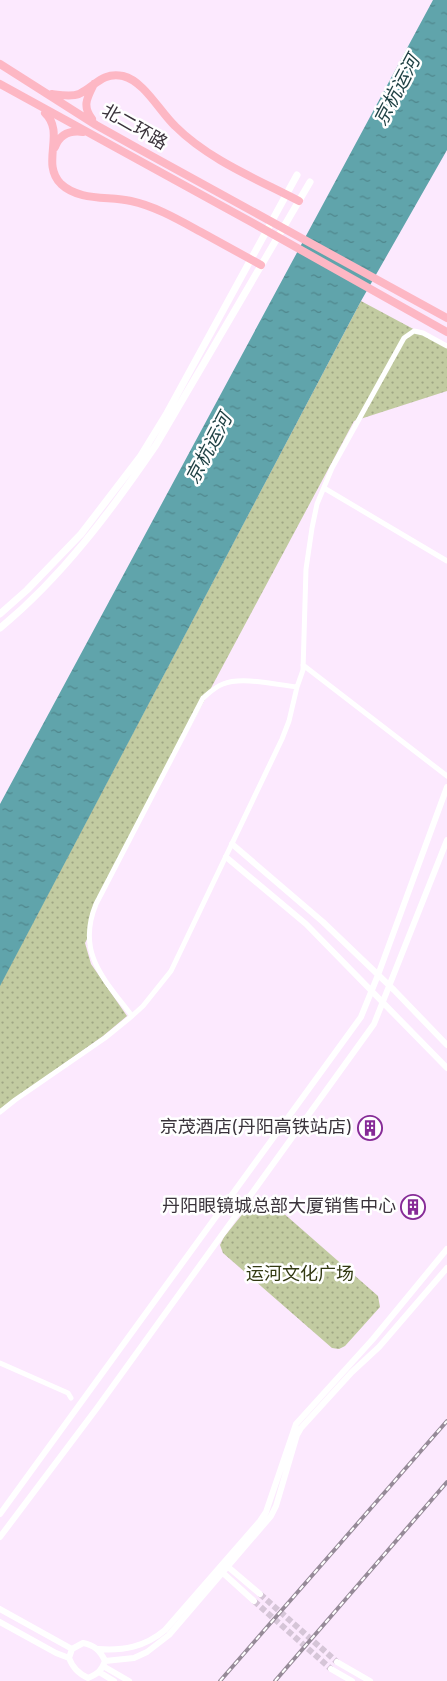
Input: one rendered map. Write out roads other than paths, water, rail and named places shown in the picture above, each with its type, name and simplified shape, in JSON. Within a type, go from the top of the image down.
[{"type":"main road","name":"北二环路","points":[[0,64],[96,124],[447,318]]},
{"type":"main road","points":[[49,94],[64,96],[78,94],[94,82],[111,75],[126,77],[139,84],[175,126],[198,145],[225,163],[299,201]]},
{"type":"main road","points":[[94,82],[86,100],[87,113],[96,124]]},
{"type":"main road","name":"北二环路","points":[[0,84],[446,331]]},
{"type":"main road","points":[[40,107],[52,120],[55,131],[51,156],[54,174],[60,184],[72,192],[91,197],[131,201],[158,210],[261,265]]},
{"type":"main road","points":[[51,156],[57,142],[64,134],[74,131],[88,132]]},
{"type":"main road","points":[[0,614],[27,590],[81,534],[140,456],[167,413],[297,175]]},
{"type":"main road","points":[[0,628],[56,576],[130,484],[156,445],[310,182]]},
{"type":"street","points":[[0,1112],[105,1038],[132,1016],[143,1006],[171,971],[289,721],[303,665],[308,550],[318,504],[332,468],[404,338],[414,331],[423,333],[447,346]]},
{"type":"street","points":[[324,488],[447,561]]},
{"type":"street","points":[[303,665],[447,776]]},
{"type":"street","points":[[132,1016],[95,963],[89,946],[90,920],[105,886],[204,698],[214,689],[237,681],[297,687]]},
{"type":"street","points":[[0,1514],[361,1017],[447,787]]},
{"type":"street","points":[[0,1537],[96,1408],[374,1024],[447,840]]},
{"type":"street","points":[[232,844],[323,922],[447,1045]]},
{"type":"street","points":[[226,857],[306,924],[447,1068]]},
{"type":"street","points":[[104,1663],[96,1675],[87,1680],[72,1665],[69,1658],[72,1649],[83,1643],[90,1644],[98,1649],[131,1648],[155,1638],[164,1630],[266,1512],[296,1424],[373,1338],[447,1249]]},
{"type":"street","points":[[104,1663],[134,1658],[159,1643],[169,1635],[223,1573],[271,1516],[276,1506],[301,1428],[352,1372],[379,1346],[447,1268]]},
{"type":"street","points":[[0,1363],[68,1393],[72,1398]]},
{"type":"street","points":[[221,1565],[229,1566],[260,1594]]},
{"type":"street","points":[[221,1565],[223,1573],[254,1601]]},
{"type":"street","points":[[0,1609],[72,1649]]},
{"type":"street","points":[[0,1622],[56,1653],[69,1658]]},
{"type":"street","points":[[98,1649],[104,1663],[129,1681]]},
{"type":"street","points":[[338,1662],[370,1681]]},
{"type":"street","points":[[331,1669],[352,1681]]},
{"type":"street","points":[[99,1672],[114,1681]]},
{"type":"water","name":"京杭运河","points":[[433,0],[447,0],[447,150],[361,301],[0,986],[0,804]]},
{"type":"tunnel","points":[[260,1594],[337,1662]]},
{"type":"tunnel","points":[[254,1601],[331,1669]]},
{"type":"railway","points":[[220,1681],[447,1421]]},
{"type":"railway","points":[[275,1681],[447,1482]]},
{"type":"place","name":"京茂酒店(丹阳高铁站店)","points":[[370,1128]]},
{"type":"place","name":"丹阳眼镜城总部大厦销售中心","points":[[413,1207]]},
{"type":"park label","name":"运河文化广场","points":[[300,1275]]}]
